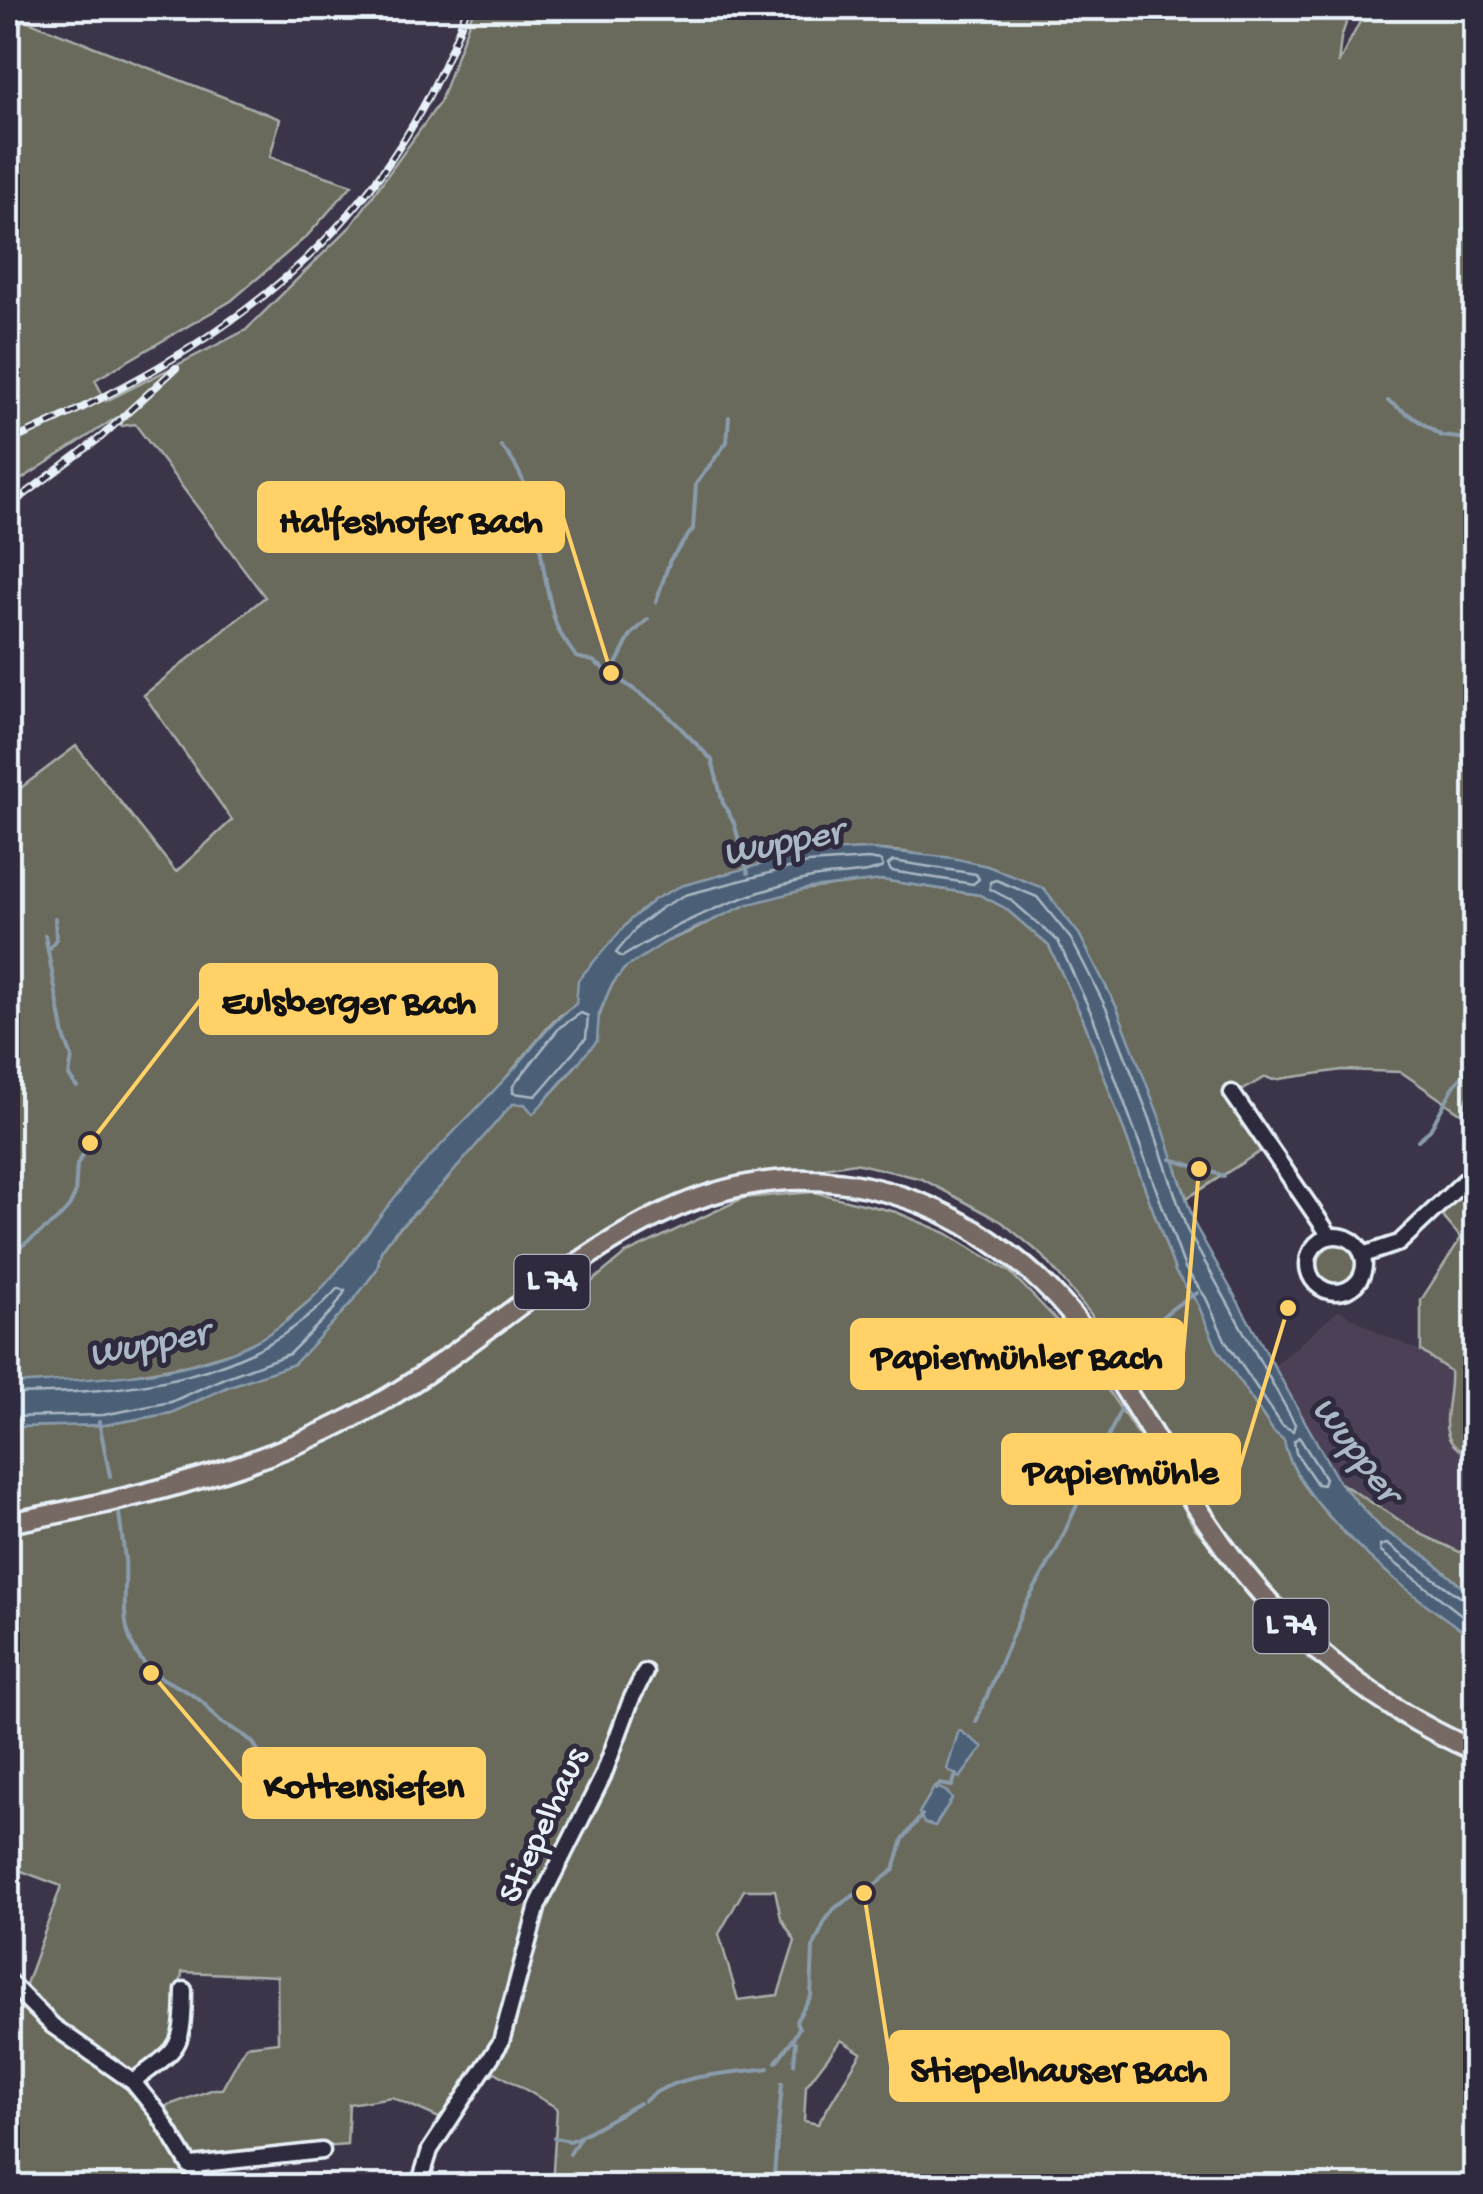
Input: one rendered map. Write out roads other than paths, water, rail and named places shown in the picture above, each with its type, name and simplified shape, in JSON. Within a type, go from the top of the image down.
[{"type":"main road","name":"L 74","points":[[8,1523],[197,1478],[325,1431],[432,1372],[623,1233],[674,1206],[743,1186],[796,1180],[845,1183],[890,1193],[937,1210],[1006,1252],[1042,1282],[1120,1380],[1241,1570],[1298,1633],[1379,1696],[1476,1750]]},
{"type":"street","points":[[1232,1094],[1330,1236]]},
{"type":"street","points":[[1363,1255],[1398,1243],[1476,1170]]},
{"type":"street","points":[[1330,1236],[1349,1239],[1363,1255],[1363,1274],[1352,1288],[1343,1292],[1325,1290],[1312,1278],[1308,1261],[1315,1245],[1330,1236]]},
{"type":"street","name":"Stiepelhaus","points":[[419,2186],[430,2150],[502,2042],[538,1905],[604,1776],[645,1672]]},
{"type":"street","points":[[8,1981],[54,2026],[133,2082],[192,2165],[202,2186]]},
{"type":"street","points":[[133,2082],[177,2049],[184,1990]]},
{"type":"street","points":[[192,2165],[322,2151]]},
{"type":"water","points":[[869,849],[953,858],[987,866],[1043,888],[1079,934],[1117,1008],[1195,1225],[1339,1482],[1382,1529],[1427,1557],[1475,1598],[1475,1638],[1393,1578],[1335,1522],[1310,1493],[1293,1466],[1284,1440],[1274,1432],[1217,1348],[1197,1302],[1176,1273],[1084,1021],[1049,946],[1005,908],[980,895],[882,880],[810,888],[746,905],[667,941],[624,969],[611,986],[599,1014],[597,1041],[533,1114],[525,1104],[512,1104],[394,1233],[381,1251],[377,1269],[353,1301],[294,1364],[227,1387],[171,1413],[104,1425],[8,1427],[8,1384],[177,1368],[232,1352],[287,1321],[331,1278],[420,1167],[576,1004],[578,980],[631,919],[655,899],[681,886],[788,857]]},
{"type":"water","points":[[959,1730],[983,1747],[960,1778],[947,1769]]},
{"type":"water","points":[[935,1786],[952,1799],[935,1826],[924,1823],[919,1813]]},
{"type":"waterway","points":[[1388,401],[1442,436],[1476,440]]},
{"type":"waterway","points":[[656,602],[670,560],[693,529],[696,484],[727,442],[729,417]]},
{"type":"waterway","name":"Wupper","points":[[501,446],[515,464],[532,507],[550,602],[560,633],[576,657],[593,661],[662,709],[712,760],[748,873]]},
{"type":"waterway","points":[[612,672],[631,635],[648,619]]},
{"type":"waterway","points":[[48,951],[56,939],[55,918]]},
{"type":"waterway","points":[[45,935],[64,1036],[72,1057],[69,1076],[77,1087]]},
{"type":"waterway","points":[[1418,1140],[1430,1130],[1454,1086],[1476,1060]]},
{"type":"waterway","points":[[8,1256],[69,1207],[75,1194],[77,1165],[90,1143]]},
{"type":"waterway","points":[[1171,1159],[1224,1176]]},
{"type":"waterway","points":[[1131,1387],[1157,1324],[1197,1293]]},
{"type":"waterway","points":[[976,1722],[1024,1607],[1056,1551],[1125,1400]]},
{"type":"waterway","points":[[99,1422],[110,1476]]},
{"type":"waterway","points":[[119,1513],[125,1559],[125,1617],[135,1650],[149,1669],[192,1694],[220,1721],[251,1741],[264,1773]]},
{"type":"waterway","points":[[936,1789],[939,1784],[952,1786],[956,1775]]},
{"type":"waterway","points":[[268,1782],[273,1790]]},
{"type":"waterway","points":[[794,2064],[796,2042],[792,2040],[799,2028],[796,2021],[811,1996],[813,1948],[825,1921],[835,1908],[864,1893],[894,1870],[903,1839],[922,1815]]},
{"type":"waterway","points":[[776,2062],[792,2040]]},
{"type":"waterway","points":[[645,2101],[687,2080],[768,2068]]},
{"type":"waterway","points":[[773,2186],[782,2083]]},
{"type":"waterway","points":[[554,2138],[570,2141],[639,2103]]},
{"type":"waterway","points":[[570,2154],[580,2137]]},
{"type":"railway","points":[[8,442],[159,367],[226,324],[287,276],[342,222],[391,160],[433,89],[467,8]]},
{"type":"railway","points":[[8,507],[101,437],[176,368]]},
{"type":"place","name":"Halfeshofer Bach","points":[[611,673]]},
{"type":"place","name":"Eulsberger Bach","points":[[90,1143]]},
{"type":"place","name":"Papiermühler Bach","points":[[1199,1169]]},
{"type":"place","name":"Papiermühle","points":[[1288,1308]]},
{"type":"place","name":"Kottensiefen","points":[[151,1673]]},
{"type":"place","name":"Stiepelhauser Bach","points":[[864,1893]]}]
